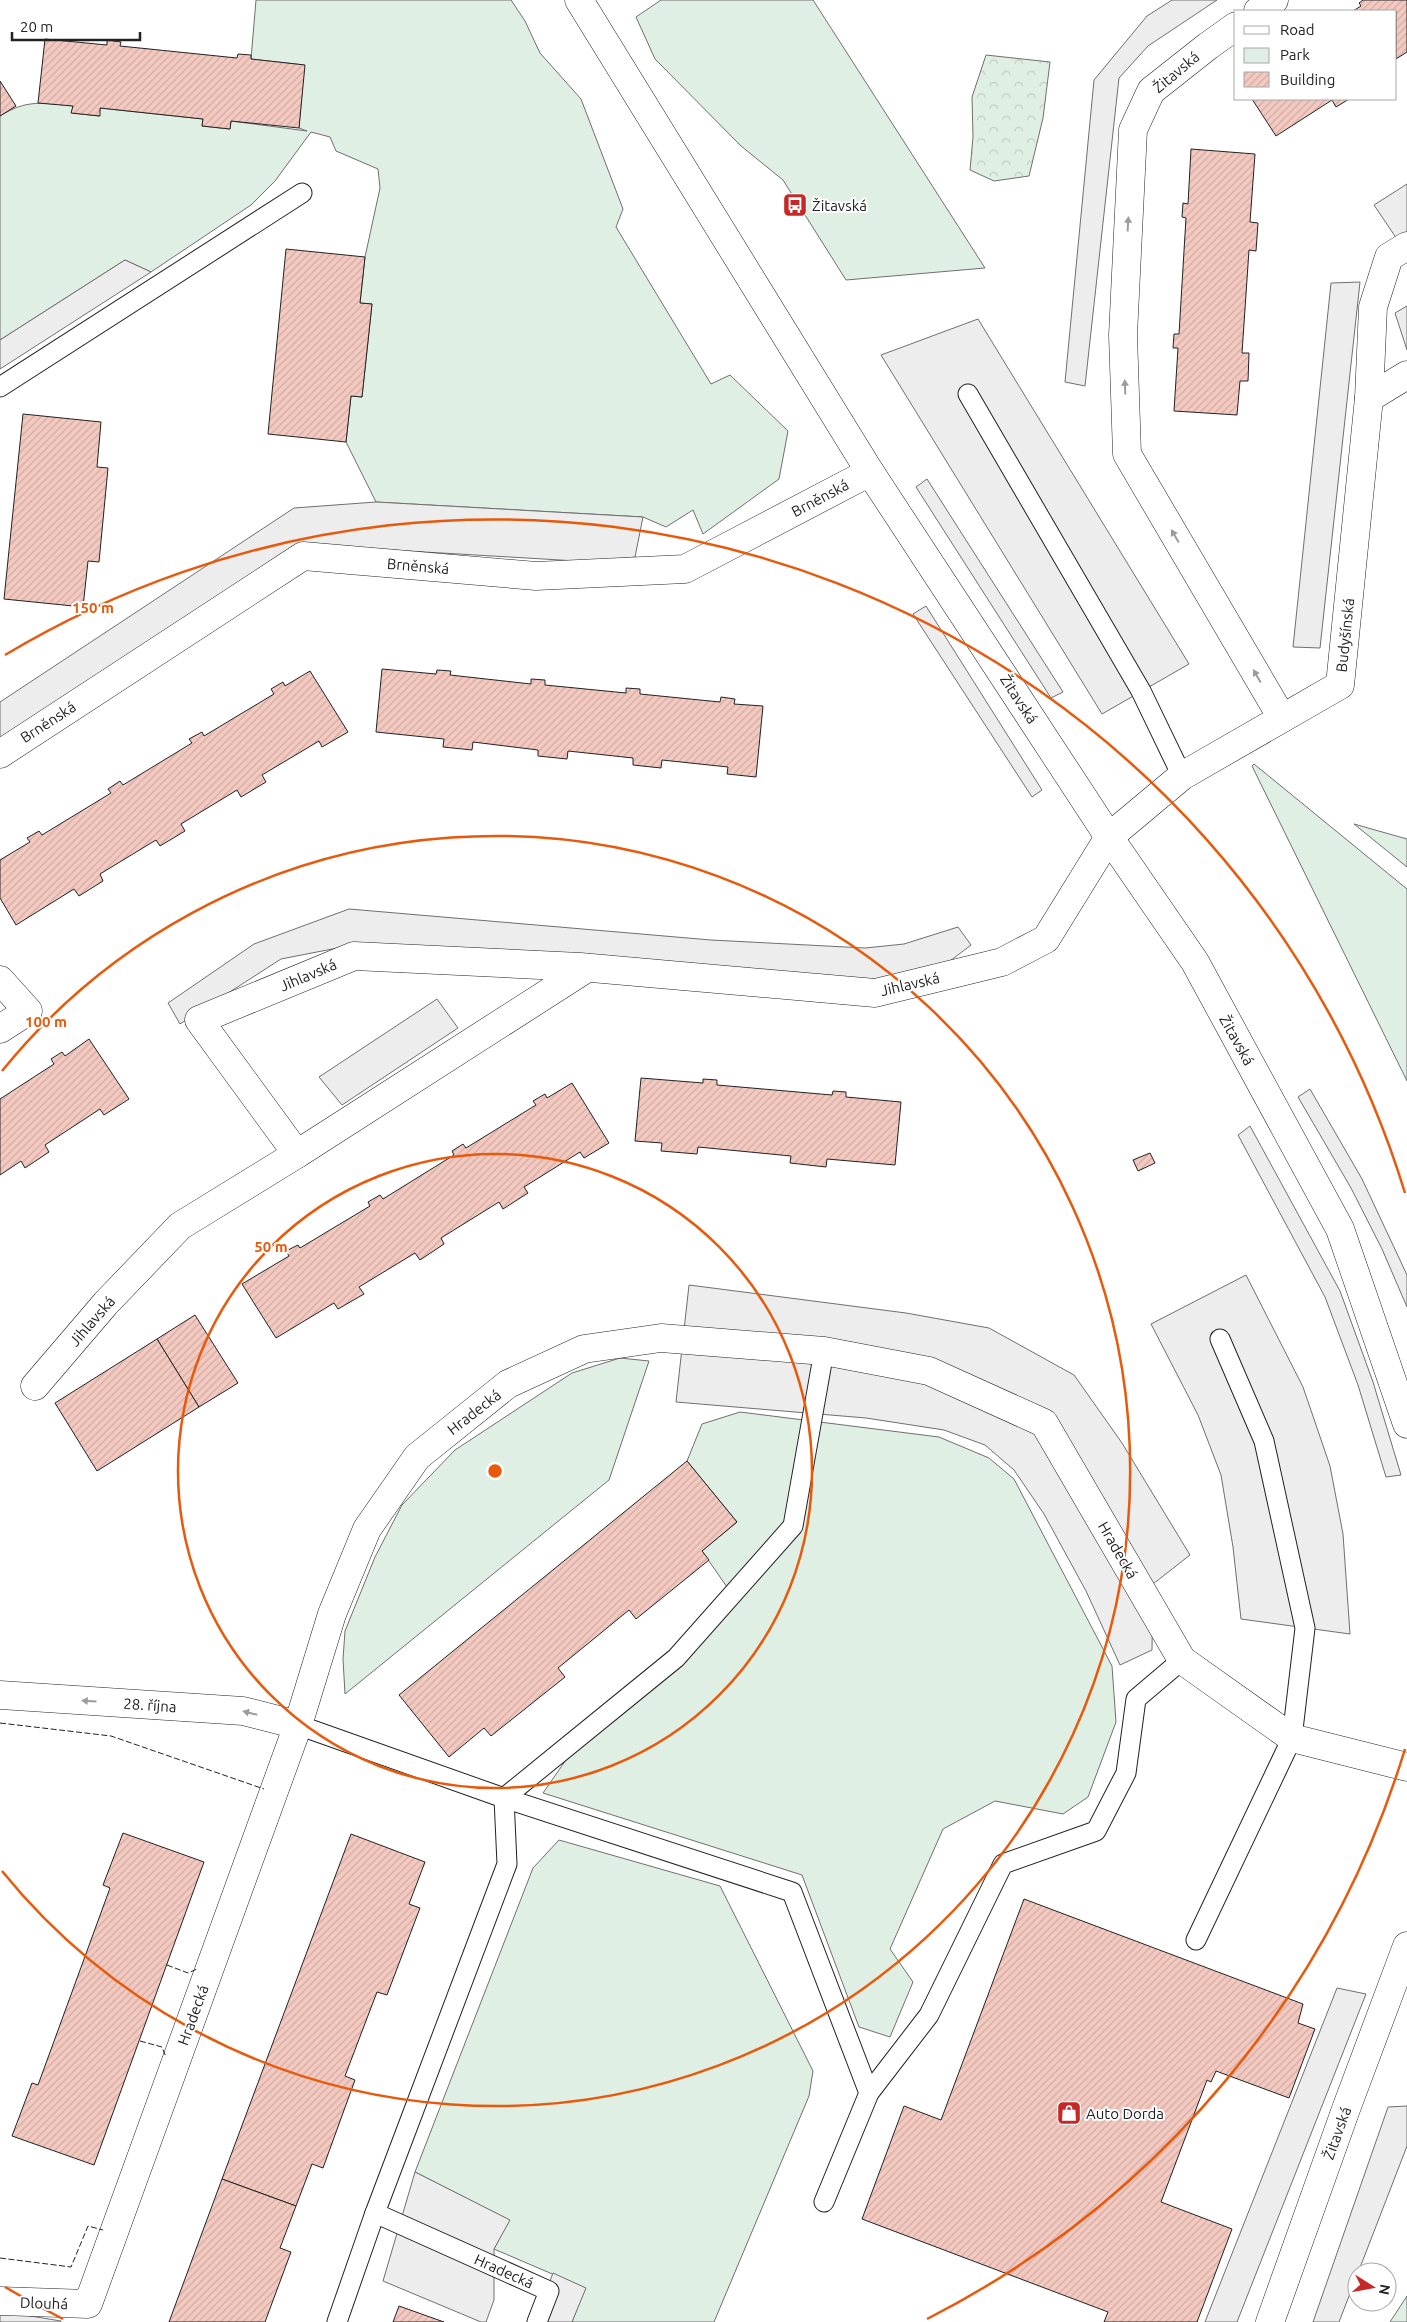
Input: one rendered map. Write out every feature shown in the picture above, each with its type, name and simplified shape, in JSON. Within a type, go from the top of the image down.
[{"type":"street","name":"Žitavská","points":[[579,0],[870,472],[1109,837],[1195,962],[1340,1229],[1407,1424]]},
{"type":"street","points":[[1259,10],[1274,0]]},
{"type":"street","name":"Žitavská","points":[[1234,27],[1151,91],[1133,130],[1123,335],[1127,454],[1282,718]]},
{"type":"street","name":"Budyšínská","points":[[1109,837],[1182,776],[1340,685],[1369,398],[1374,307],[1389,257],[1407,246]]},
{"type":"street","points":[[1369,398],[1407,375]]},
{"type":"street","name":"Brněnská","points":[[0,754],[303,556],[536,576],[685,569],[870,472]]},
{"type":"street","name":"Jihlavská","points":[[296,1154],[199,1020],[354,956],[587,968],[875,993],[1002,962],[1046,939],[1109,837]]},
{"type":"street","name":"Jihlavská","points":[[35,1386],[106,1303],[180,1226],[587,968]]},
{"type":"street","points":[[0,980],[28,1010],[0,1029]]},
{"type":"street","name":"Hradecká","points":[[88,2304],[298,1725],[332,1614],[367,1529],[417,1457],[508,1384],[584,1349],[661,1338],[824,1351],[929,1371],[1044,1422],[1182,1660],[1292,1738],[1407,1767]]},
{"type":"street","name":"28. října","points":[[0,1695],[243,1711],[298,1725]]},
{"type":"street","name":"Žitavská","points":[[1270,2322],[1342,2118],[1407,1946]]},
{"type":"street","name":"Dlouhá","points":[[0,2301],[88,2304]]},
{"type":"lane","points":[[0,387],[302,193]]},
{"type":"lane","points":[[968,394],[1141,691],[1182,776]]},
{"type":"lane","points":[[1196,1940],[1292,1738],[1305,1628],[1264,1441],[1220,1339]]},
{"type":"lane","points":[[504,1798],[676,1658],[793,1526],[824,1351]]},
{"type":"lane","points":[[824,2202],[870,2093],[928,2015],[1003,1864],[1096,1831],[1126,1773],[1136,1700],[1182,1660]]},
{"type":"lane","points":[[298,1725],[504,1798],[792,1892],[870,2093]]},
{"type":"lane","points":[[337,2322],[375,2213],[508,1864],[504,1798]]},
{"type":"lane","name":"Hradecká","points":[[375,2213],[549,2291],[537,2322]]},
{"type":"green space","points":[[256,0],[511,0],[525,21],[540,53],[581,99],[623,209],[616,227],[711,384],[730,375],[788,431],[779,479],[703,534],[693,510],[666,527],[643,517],[376,502],[346,442],[351,396],[362,397],[372,304],[360,303],[365,257],[380,188],[378,169],[336,151],[330,137],[311,132],[275,181],[251,205],[151,272],[125,260],[0,340],[0,116],[19,107],[44,103],[73,106],[72,113],[99,116],[100,108],[203,119],[202,126],[230,129],[231,121],[307,131],[299,128],[304,65],[251,59]]},
{"type":"green space","points":[[661,0],[813,0],[985,268],[846,280],[783,180],[741,146],[655,59],[636,17]]},
{"type":"green space","points":[[986,55],[1050,62],[1043,118],[1029,176],[994,181],[970,170],[973,137],[972,97]]},
{"type":"green space","points":[[1254,764],[1407,889],[1407,1081],[1252,766]]},
{"type":"green space","points":[[1354,824],[1407,839],[1407,867]]},
{"type":"green space","points":[[620,1358],[649,1361],[609,1480],[345,1694],[343,1659],[345,1631],[375,1557],[402,1505],[455,1450],[572,1373]]},
{"type":"green space","points":[[740,1412],[939,1437],[989,1458],[1014,1479],[1112,1666],[1116,1722],[1088,1797],[1063,1814],[995,1801],[943,1829],[890,1949],[913,1982],[890,2037],[859,2027],[802,1875],[543,1793],[586,1731],[676,1658],[727,1587],[702,1551],[737,1522],[687,1461],[702,1424]]},
{"type":"green space","points":[[559,1840],[720,1886],[813,2071],[809,2096],[714,2322],[572,2322],[585,2288],[494,2249],[509,2220],[415,2172],[533,1868]]},
{"type":"green space","points":[[1407,2296],[1407,2322],[1390,2322]]},
{"type":"shaded area","points":[[1172,0],[1217,0],[1148,46],[1119,78],[1085,386],[1065,382],[1094,80],[1147,16]]},
{"type":"shaded area","points":[[1407,184],[1407,254],[1374,205]]},
{"type":"shaded area","points":[[125,260],[151,272],[0,369],[0,340]]},
{"type":"shaded area","points":[[1360,282],[1320,648],[1293,647],[1331,283]]},
{"type":"shaded area","points":[[1407,306],[1407,350],[1395,313]]},
{"type":"shaded area","points":[[978,319],[1189,664],[1102,714],[881,355]]},
{"type":"shaded area","points":[[927,479],[1063,692],[1051,698],[916,487]]},
{"type":"shaded area","points":[[376,502],[643,517],[635,557],[594,562],[374,549],[294,553],[0,742],[0,702],[294,508]]},
{"type":"shaded area","points":[[926,606],[1042,790],[1032,797],[913,614]]},
{"type":"shaded area","points":[[349,909],[711,940],[865,948],[904,944],[958,927],[971,945],[950,961],[886,979],[808,977],[363,943],[281,959],[180,1024],[168,1003],[254,944]]},
{"type":"shaded area","points":[[437,999],[458,1028],[342,1105],[319,1077]]},
{"type":"shaded area","points":[[1310,1089],[1362,1179],[1407,1275],[1407,1307],[1382,1249],[1351,1188],[1298,1097]]},
{"type":"shaded area","points":[[1250,1126],[1340,1291],[1373,1382],[1401,1475],[1386,1477],[1358,1385],[1325,1297],[1238,1135]]},
{"type":"shaded area","points":[[1246,1275],[1303,1387],[1330,1466],[1343,1534],[1350,1634],[1241,1619],[1233,1547],[1221,1475],[1198,1415],[1151,1324]]},
{"type":"shaded area","points":[[689,1285],[906,1313],[989,1328],[1074,1375],[1122,1443],[1190,1555],[1153,1584],[1152,1650],[1120,1665],[1086,1591],[1044,1514],[1014,1470],[985,1445],[944,1430],[866,1418],[676,1402]]},
{"type":"shaded area","points":[[1337,1988],[1366,1994],[1237,2322],[1205,2322]]},
{"type":"shaded area","points":[[1407,2106],[1407,2146],[1362,2262],[1347,2262],[1347,2301],[1339,2322],[1313,2322],[1388,2107]]},
{"type":"shaded area","points":[[415,2172],[510,2220],[494,2249],[494,2300],[486,2322],[481,2322],[383,2281]]},
{"type":"shaded area","points":[[553,2273],[586,2288],[572,2322],[534,2322]]},
{"type":"shaded area","points":[[0,2311],[61,2321],[61,2322],[0,2322]]},
{"type":"building","points":[[1363,0],[1407,0],[1407,52],[1397,58],[1397,10],[1355,10],[1361,6],[1359,3]]},
{"type":"building","points":[[45,39],[107,45],[107,40],[121,42],[120,46],[237,58],[238,54],[251,55],[251,59],[305,65],[299,128],[231,121],[230,129],[202,126],[203,119],[100,108],[100,116],[71,113],[73,106],[38,103]]},
{"type":"building","points":[[0,81],[16,106],[0,116]]},
{"type":"building","points":[[1253,100],[1332,100],[1276,136]]},
{"type":"building","points":[[1332,100],[1347,100],[1336,107]]},
{"type":"building","points":[[1191,149],[1255,154],[1250,222],[1258,223],[1256,251],[1249,250],[1242,353],[1249,353],[1248,381],[1240,381],[1237,415],[1174,411],[1178,348],[1173,348],[1174,334],[1179,334],[1186,218],[1182,217],[1183,203],[1188,204]]},
{"type":"building","points":[[286,249],[365,257],[360,303],[372,304],[362,397],[351,396],[346,442],[268,434]]},
{"type":"building","points":[[23,414],[101,422],[97,467],[108,468],[99,562],[88,561],[83,607],[4,599]]},
{"type":"building","points":[[382,669],[436,674],[437,670],[451,671],[450,675],[531,684],[531,679],[545,680],[545,685],[626,693],[626,688],[640,689],[640,694],[720,702],[721,697],[735,699],[734,704],[763,706],[756,777],[727,774],[728,767],[662,760],[661,768],[633,765],[633,758],[568,751],[567,759],[538,756],[538,750],[473,742],[472,750],[443,747],[444,739],[376,732]]},
{"type":"building","points":[[310,671],[348,732],[322,747],[319,741],[262,775],[266,782],[241,797],[237,790],[181,824],[185,831],[160,846],[156,840],[100,874],[103,881],[79,896],[74,889],[16,925],[0,898],[0,860],[30,842],[27,838],[39,831],[42,835],[111,793],[108,789],[120,781],[123,785],[192,743],[189,739],[202,732],[204,736],[274,694],[271,689],[283,682],[285,686]]},
{"type":"building","points":[[89,1039],[129,1099],[104,1115],[100,1109],[45,1145],[49,1152],[25,1168],[21,1161],[0,1175],[0,1099],[54,1064],[51,1059],[62,1052],[65,1056]]},
{"type":"building","points":[[641,1078],[703,1083],[703,1079],[717,1080],[717,1085],[832,1095],[833,1091],[846,1092],[846,1097],[901,1102],[895,1165],[827,1159],[826,1167],[790,1163],[791,1156],[698,1147],[697,1154],[661,1151],[662,1143],[635,1141]]},
{"type":"building","points":[[572,1083],[609,1143],[584,1158],[580,1152],[524,1187],[528,1193],[503,1209],[499,1202],[441,1238],[444,1244],[420,1260],[415,1253],[359,1287],[364,1294],[338,1309],[334,1303],[276,1338],[242,1284],[289,1256],[286,1251],[298,1245],[300,1248],[370,1206],[368,1202],[380,1195],[383,1199],[454,1155],[452,1151],[463,1144],[466,1148],[536,1105],[533,1101],[545,1094],[547,1098]]},
{"type":"building","points":[[1150,1153],[1155,1163],[1138,1171],[1133,1160]]},
{"type":"building","points":[[195,1315],[238,1383],[199,1407],[157,1339]]},
{"type":"building","points":[[157,1339],[199,1407],[97,1471],[55,1403]]},
{"type":"building","points":[[687,1461],[737,1522],[702,1551],[709,1560],[636,1619],[629,1610],[558,1668],[565,1677],[491,1736],[484,1728],[449,1757],[399,1695]]},
{"type":"building","points":[[123,1833],[204,1862],[94,2165],[12,2136],[32,2083],[38,2085],[110,1888],[103,1885]]},
{"type":"building","points":[[351,1834],[425,1862],[409,1904],[420,1908],[387,1995],[377,1992],[345,2076],[355,2080],[323,2168],[312,2164],[296,2206],[222,2179]]},
{"type":"building","name":"Auto Dorda","points":[[1024,1899],[1303,2004],[1298,2023],[1315,2029],[1289,2098],[1216,2071],[1211,2082],[1207,2080],[1161,2202],[1232,2229],[1197,2322],[1104,2322],[1108,2312],[862,2219],[904,2106],[941,2120]]},
{"type":"building","points":[[222,2179],[296,2206],[280,2248],[291,2252],[265,2322],[169,2322]]},
{"type":"building","points":[[399,2306],[444,2322],[393,2322]]},
{"type":"fence","points":[[0,1723],[111,1736],[264,1789]]},
{"type":"fence","points":[[167,1965],[188,1973],[197,1969]]},
{"type":"fence","points":[[140,2041],[162,2047],[166,2057]]},
{"type":"fence","points":[[0,2258],[71,2267],[88,2226],[103,2230]]},
{"type":"place","name":"Žitavská","points":[[795,205]]},
{"type":"place","name":"Auto Dorda","points":[[1069,2113]]}]
